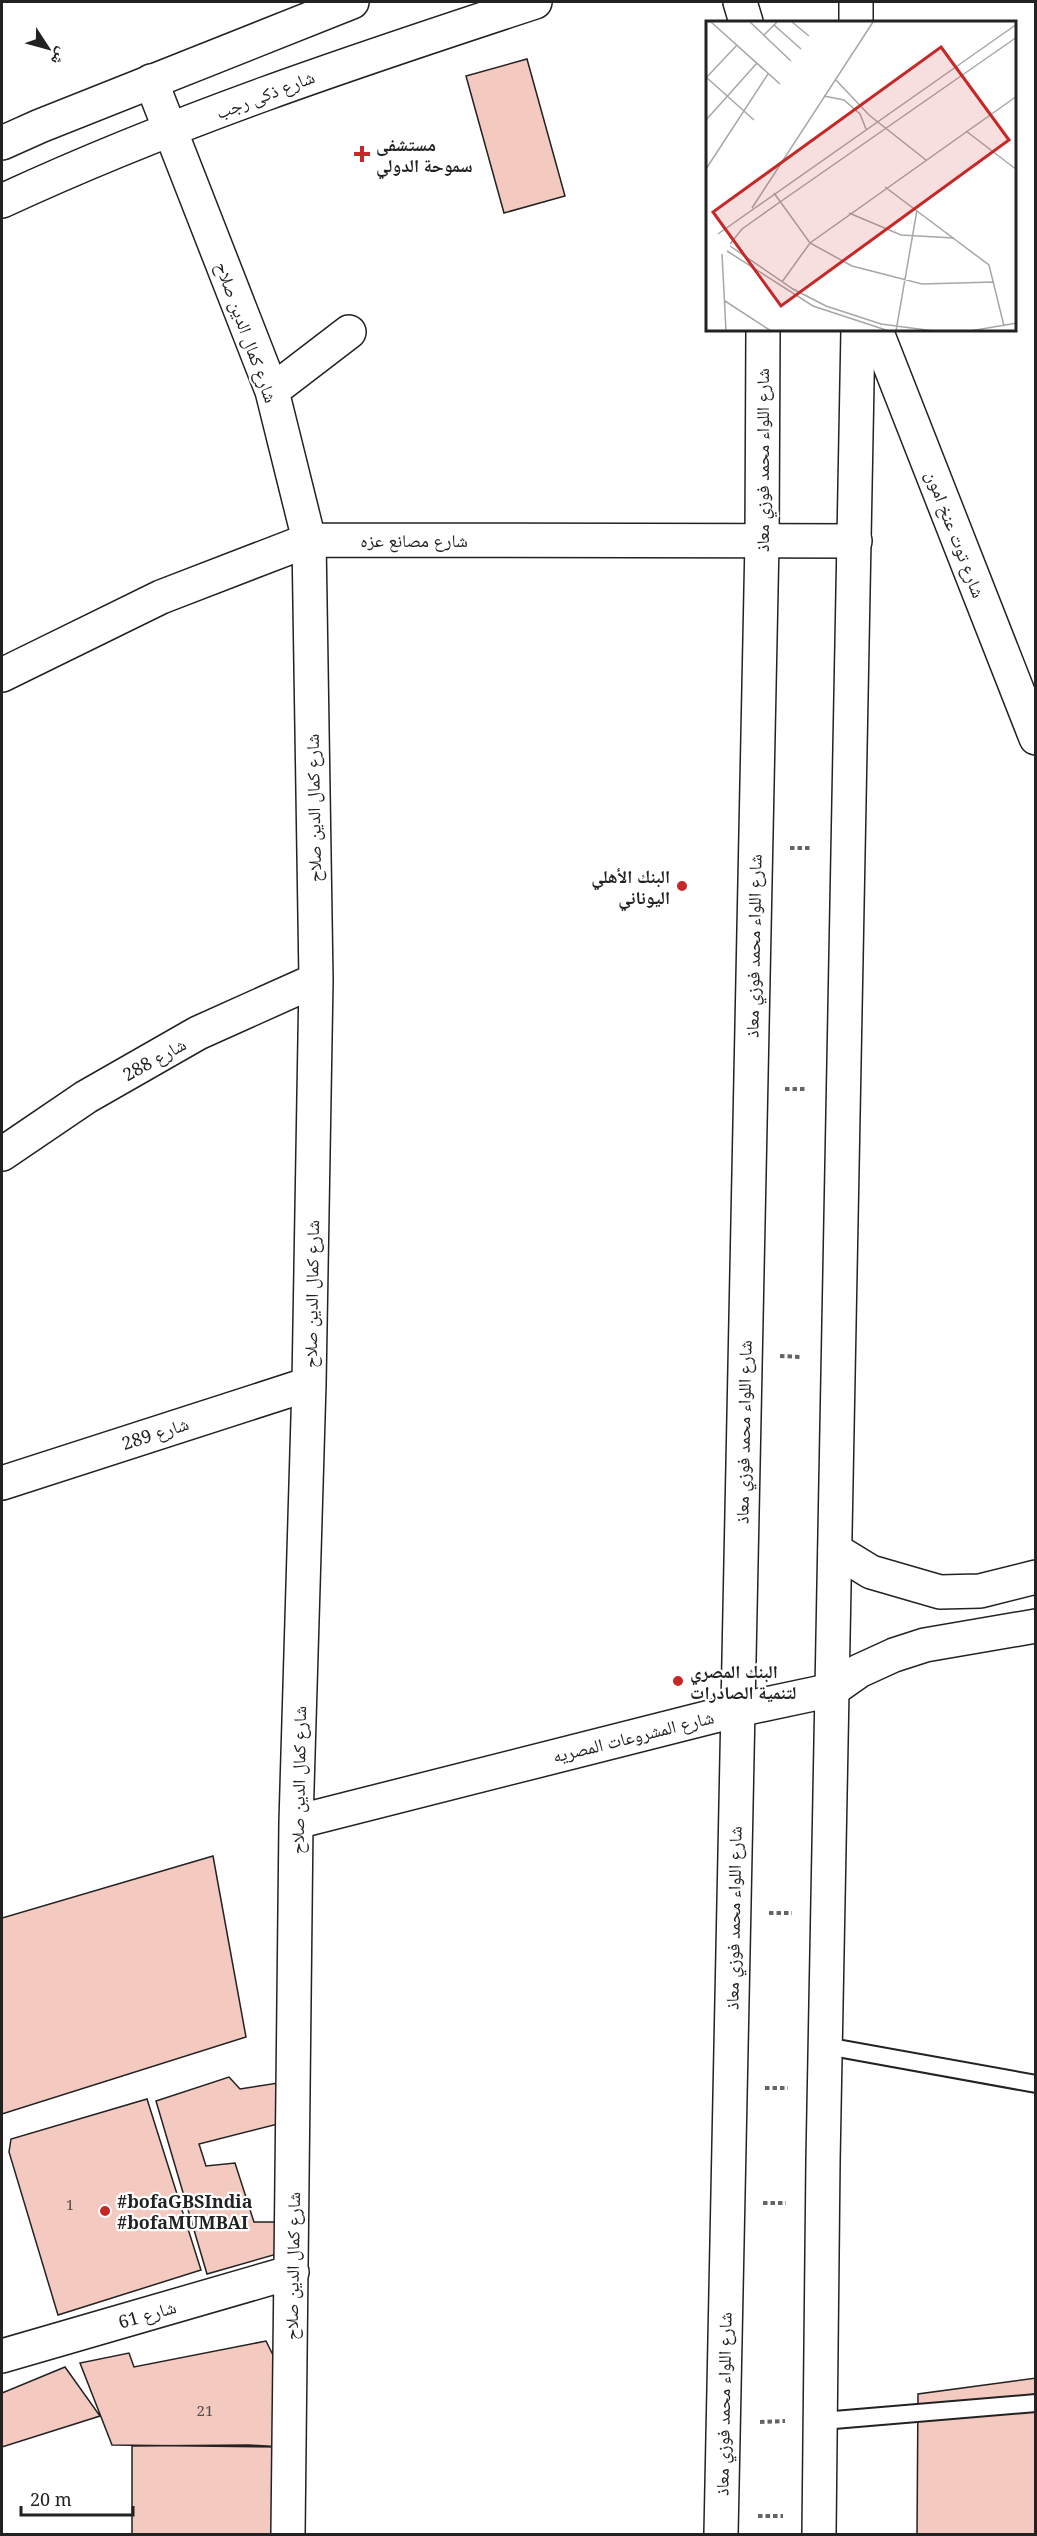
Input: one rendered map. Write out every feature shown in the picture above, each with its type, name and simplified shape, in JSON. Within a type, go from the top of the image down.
[{"type":"street","points":[[2,143],[151,81],[352,2]]},
{"type":"street","name":"شارع ذكى رجب","points":[[2,201],[62,173],[308,77],[535,2]]},
{"type":"street","points":[[740,2],[746,21]]},
{"type":"street","points":[[856,2],[856,21]]},
{"type":"street","name":"شارع كمال الدين صلاح","points":[[151,81],[272,391],[309,540],[316,980],[309,1384],[296,1822],[288,2535]]},
{"type":"street","points":[[272,391],[349,332]]},
{"type":"street","name":"شارع اللواء محمد فوزي معاذ","points":[[721,2525],[762,541],[763,332]]},
{"type":"street","points":[[820,2525],[828,1914],[858,332]]},
{"type":"street","name":"شارع توت عنخ امون","points":[[877,332],[1035,738]]},
{"type":"street","name":"شارع مصانع عزه","points":[[2,675],[161,597],[309,540],[855,542]]},
{"type":"street","name":"شارع 288","points":[[2,1154],[86,1096],[198,1034],[316,980]]},
{"type":"street","name":"شارع 289","points":[[2,1483],[309,1384]]},
{"type":"street","points":[[835,1550],[870,1572],[940,1592],[980,1591],[1035,1577]]},
{"type":"street","name":"شارع المشروعات المصريه","points":[[296,1822],[738,1710],[832,1690],[859,1671],[894,1655],[925,1645],[1035,1626]]},
{"type":"street","name":"شارع 61","points":[[2,2356],[292,2272]]},
{"type":"lane","points":[[826,2046],[1035,2084]]},
{"type":"lane","points":[[822,2421],[1035,2403]]},
{"type":"path","points":[[755,847],[849,849]]},
{"type":"path","points":[[750,1088],[844,1090]]},
{"type":"path","points":[[745,1355],[839,1358]]},
{"type":"path","points":[[733,1912],[828,1914]]},
{"type":"path","points":[[730,2087],[825,2089]]},
{"type":"path","points":[[727,2202],[823,2204]]},
{"type":"path","points":[[723,2422],[822,2421]]},
{"type":"path","points":[[721,2525],[820,2525]]},
{"type":"building","points":[[527,59],[565,196],[504,213],[466,76]]},
{"type":"building","points":[[213,1856],[246,2037],[2,2114],[2,1918]]},
{"type":"building","points":[[229,2077],[240,2089],[278,2083],[286,2122],[199,2144],[206,2166],[235,2163],[254,2222],[285,2222],[284,2252],[207,2274],[156,2101]]},
{"type":"building","name":"#bofaGBSIndia #bofaMUMBAI","points":[[147,2099],[201,2270],[58,2315],[9,2152],[11,2139]]},
{"type":"building","points":[[266,2341],[279,2367],[282,2447],[112,2445],[80,2363],[129,2353],[134,2367]]},
{"type":"building","points":[[65,2367],[100,2416],[2,2447],[2,2393]]},
{"type":"building","points":[[1036,2378],[1036,2534],[917,2534],[918,2394]]},
{"type":"building","points":[[132,2446],[282,2447],[276,2534],[132,2534]]},
{"type":"place","name":"مستشفى سموحة الدولي","points":[[362,154]]},
{"type":"place","name":"البنك الأهلي اليوناني","points":[[682,886]]},
{"type":"place","name":"البنك المصري لتنمية الصادرات","points":[[678,1681]]},
{"type":"place","name":"#bofaGBSIndia #bofaMUMBAI","points":[[105,2211]]}]
